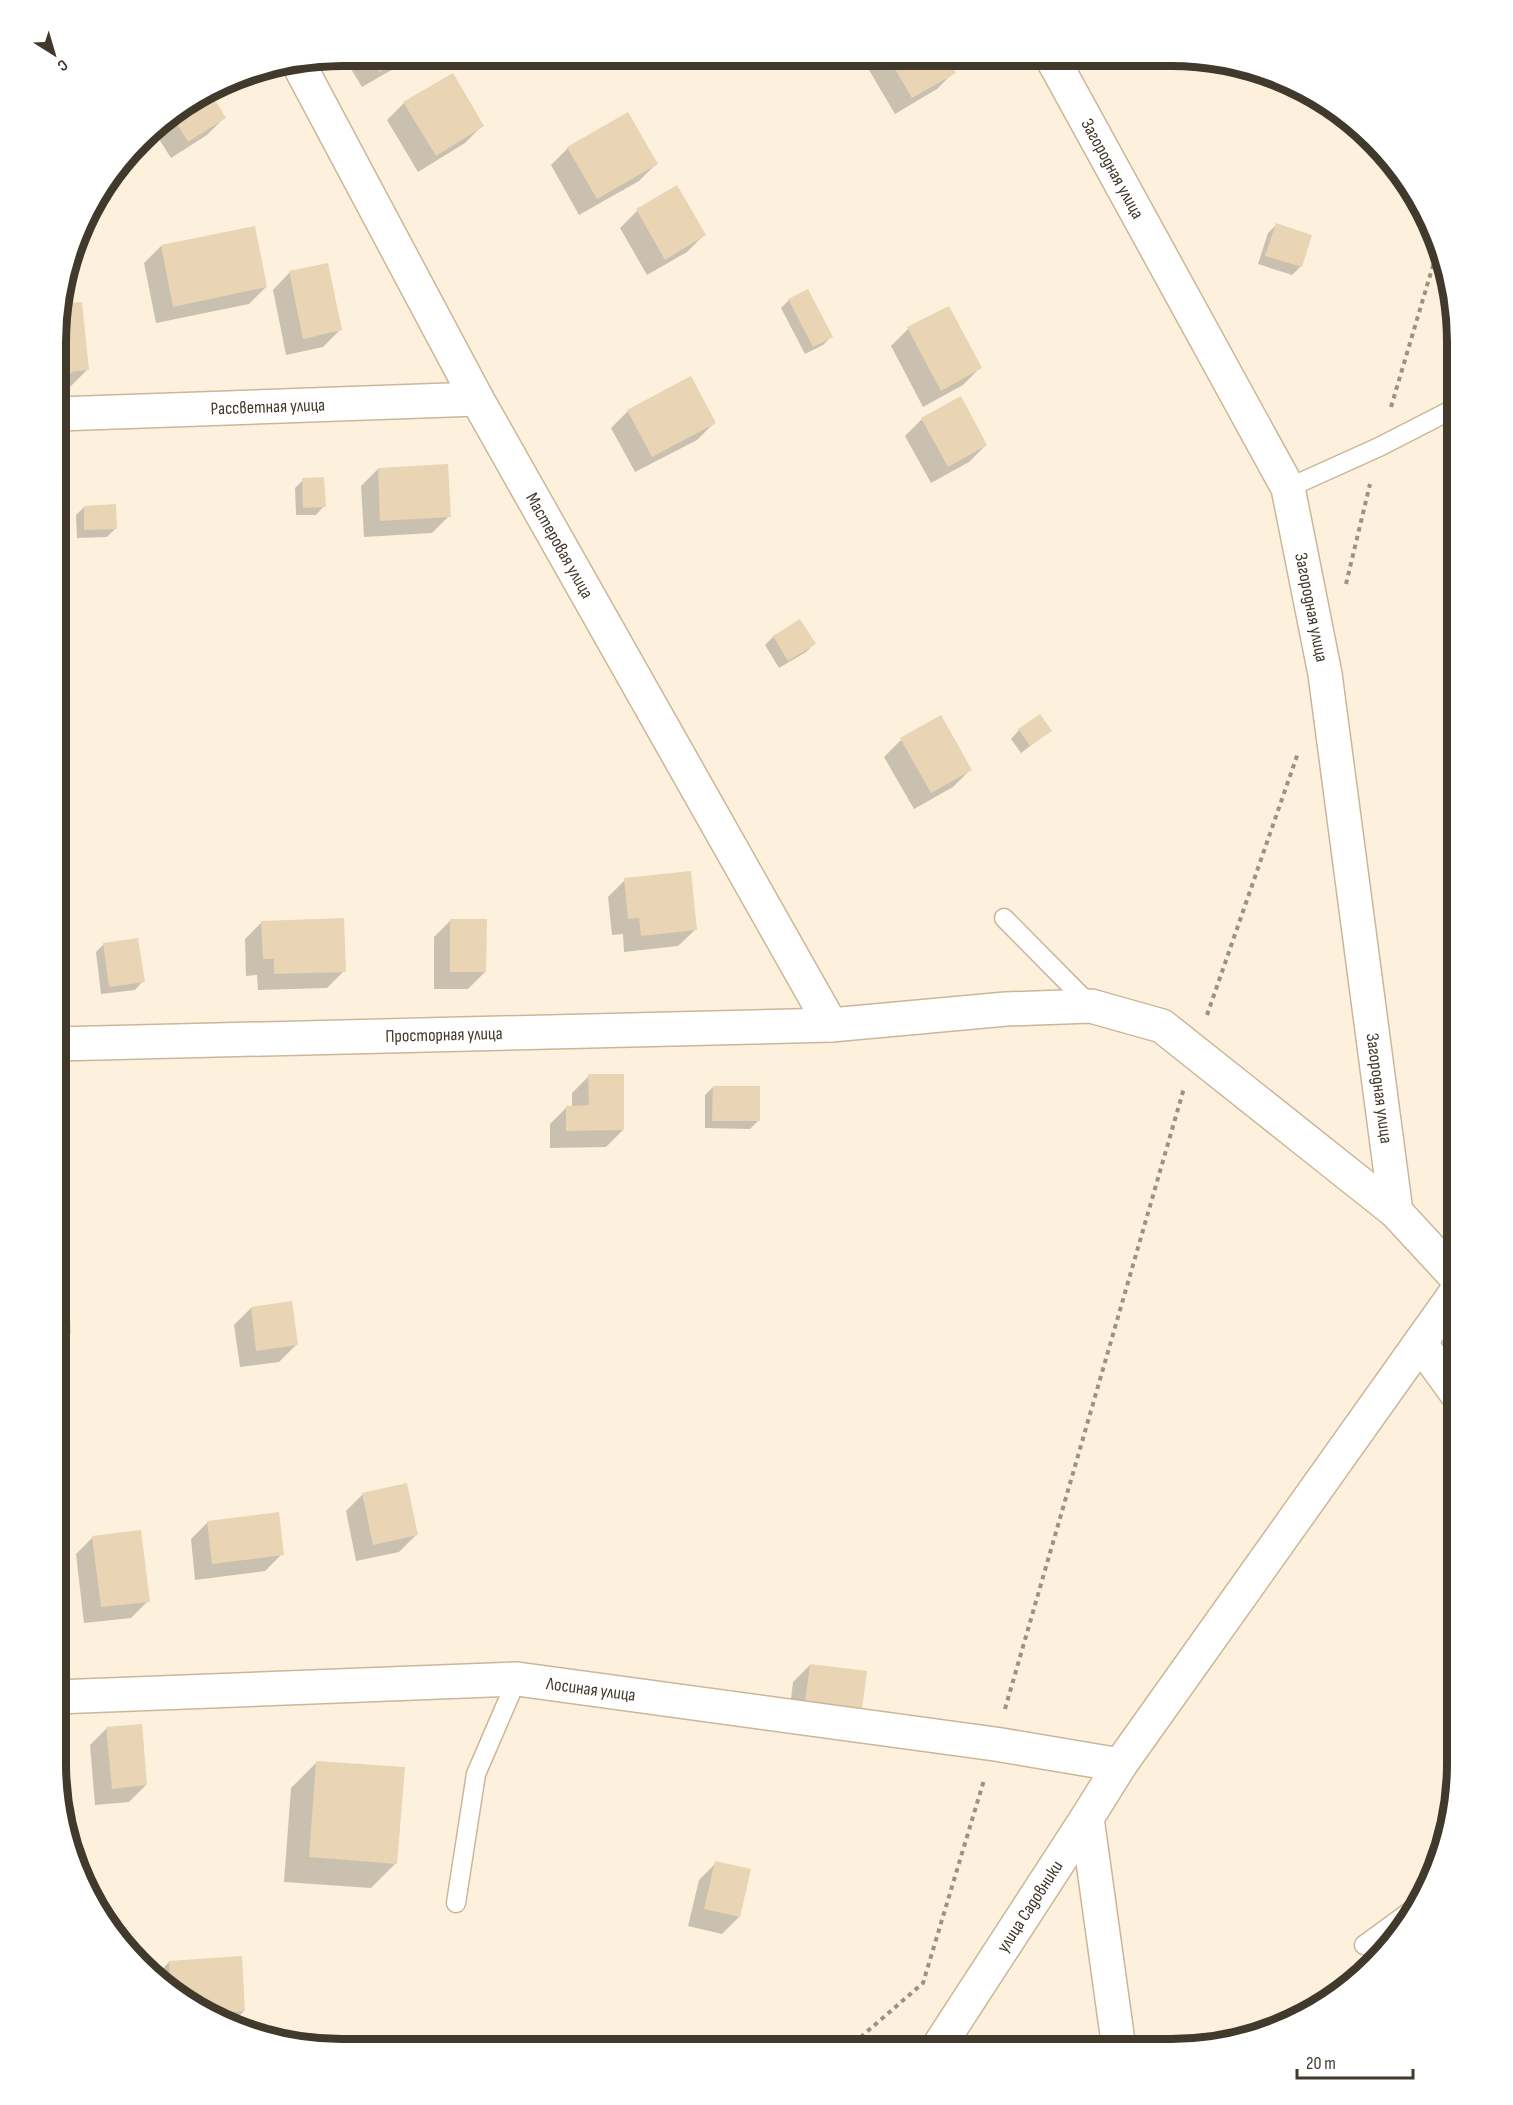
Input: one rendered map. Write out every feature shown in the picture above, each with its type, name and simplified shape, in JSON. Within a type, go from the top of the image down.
[{"type":"street","name":"Загородная улица","points":[[1056,66],[1288,488],[1324,675],[1396,1212]]},
{"type":"street","name":"Мастеровая улица","points":[[301,69],[477,399],[831,1025]]},
{"type":"street","name":"Рассветная улица","points":[[66,414],[477,399]]},
{"type":"street","name":"Просторная улица","points":[[66,1044],[831,1025],[1006,1009],[1091,1006],[1162,1026],[1396,1212],[1447,1267]]},
{"type":"street","name":"улица Садовники","points":[[944,2039],[1120,1765],[1447,1305]]},
{"type":"street","points":[[1420,1343],[1447,1380]]},
{"type":"street","name":"Лосиная улица","points":[[66,1697],[517,1680],[995,1744],[1120,1765]]},
{"type":"street","points":[[1088,1818],[1118,2039]]},
{"type":"lane","points":[[1288,488],[1379,447],[1447,412]]},
{"type":"lane","points":[[1004,918],[1091,1006]]},
{"type":"lane","points":[[456,1903],[476,1774],[517,1680]]},
{"type":"lane","points":[[1364,1945],[1396,1921]]},
{"type":"path","points":[[1344,595],[1379,447],[1434,260]]},
{"type":"path","points":[[859,2039],[923,1983],[995,1744],[1194,1052],[1298,752]]},
{"type":"building","points":[[376,66],[389,66],[379,72]]},
{"type":"building","points":[[893,66],[952,66],[956,73],[912,98]]},
{"type":"building","points":[[453,73],[484,126],[436,156],[403,102]]},
{"type":"building","points":[[213,98],[226,118],[188,142],[176,122]]},
{"type":"building","points":[[628,112],[658,164],[597,199],[567,147]]},
{"type":"building","points":[[677,185],[706,235],[665,260],[636,209]]},
{"type":"building","points":[[1276,223],[1312,235],[1302,267],[1265,256]]},
{"type":"building","points":[[255,226],[267,287],[173,307],[161,245]]},
{"type":"building","points":[[328,263],[342,330],[303,339],[289,271]]},
{"type":"building","points":[[808,289],[833,337],[813,347],[788,299]]},
{"type":"building","points":[[82,302],[89,370],[66,372],[68,303]]},
{"type":"building","points":[[949,306],[982,368],[941,391],[907,327]]},
{"type":"building","points":[[691,376],[716,423],[652,457],[627,410]]},
{"type":"building","points":[[961,396],[987,445],[948,467],[921,418]]},
{"type":"building","points":[[448,464],[451,517],[380,521],[378,468]]},
{"type":"building","points":[[324,477],[326,507],[303,508],[302,478]]},
{"type":"building","points":[[116,504],[117,529],[84,530],[84,506]]},
{"type":"building","points":[[800,619],[816,644],[788,661],[773,636]]},
{"type":"building","points":[[1040,714],[1052,731],[1030,746],[1018,729]]},
{"type":"building","points":[[941,715],[972,770],[931,793],[900,738]]},
{"type":"building","points":[[691,871],[697,930],[641,936],[639,918],[628,919],[624,878]]},
{"type":"building","points":[[344,918],[346,972],[274,974],[274,959],[263,959],[261,921]]},
{"type":"building","points":[[450,919],[487,919],[486,972],[450,972]]},
{"type":"building","points":[[138,938],[145,982],[109,987],[103,943]]},
{"type":"building","points":[[588,1074],[624,1074],[624,1130],[566,1131],[566,1106],[589,1105]]},
{"type":"building","points":[[713,1086],[760,1086],[760,1121],[712,1121]]},
{"type":"building","points":[[66,1287],[68,1287],[71,1334],[66,1334]]},
{"type":"building","points":[[292,1301],[298,1345],[256,1351],[251,1307]]},
{"type":"building","points":[[407,1483],[418,1535],[373,1545],[362,1493]]},
{"type":"building","points":[[279,1512],[284,1555],[212,1564],[207,1521]]},
{"type":"building","points":[[141,1530],[150,1602],[101,1607],[92,1536]]},
{"type":"building","points":[[810,1664],[867,1671],[861,1717],[804,1709]]},
{"type":"building","points":[[142,1724],[147,1785],[112,1789],[106,1727]]},
{"type":"building","points":[[316,1761],[405,1767],[397,1864],[309,1857]]},
{"type":"building","points":[[715,1861],[751,1869],[740,1917],[704,1909]]},
{"type":"building","points":[[242,1956],[245,2011],[224,2013],[204,2002],[170,1979],[169,1961]]}]
